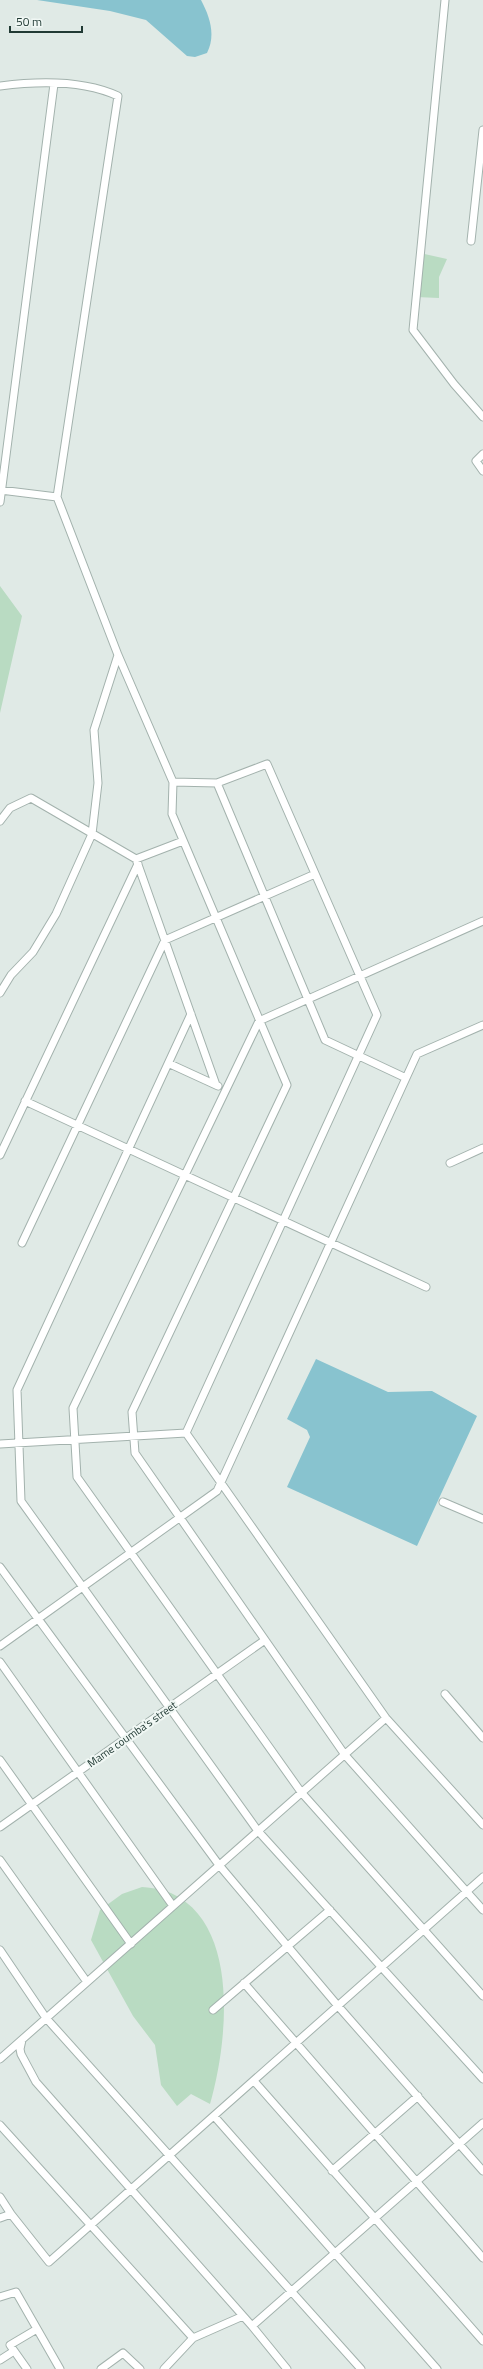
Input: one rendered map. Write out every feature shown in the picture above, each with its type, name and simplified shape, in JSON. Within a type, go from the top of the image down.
[{"type":"street","points":[[445,0],[413,330],[454,384],[483,416]]},
{"type":"street","points":[[0,86],[54,84],[95,88],[118,96],[57,497],[118,656],[173,782],[172,814],[287,1086],[132,1412],[135,1454],[345,1755],[483,1910]]},
{"type":"street","points":[[0,502],[54,84]]},
{"type":"street","points":[[471,242],[483,130]]},
{"type":"street","points":[[483,454],[476,461],[483,471]]},
{"type":"street","points":[[1,490],[57,497]]},
{"type":"street","points":[[0,993],[11,976],[33,952],[56,914],[92,834],[98,783],[94,730],[118,656]]},
{"type":"street","points":[[173,782],[217,783],[267,764],[376,1015],[186,1433]]},
{"type":"street","points":[[217,783],[325,1040],[406,1078]]},
{"type":"street","points":[[0,821],[10,808],[31,798],[137,862],[216,1085]]},
{"type":"street","points":[[0,1155],[137,862],[183,841]]},
{"type":"street","points":[[22,1243],[165,940],[315,874]]},
{"type":"street","points":[[483,921],[260,1021],[74,1408],[77,1477],[301,1792],[483,1996]]},
{"type":"street","points":[[191,1014],[170,1064],[17,1390],[21,1501],[258,1831],[483,2079]]},
{"type":"street","points":[[0,1646],[217,1491],[417,1054],[483,1025]]},
{"type":"street","points":[[170,1064],[226,1090]]},
{"type":"street","points":[[25,1101],[426,1287]]},
{"type":"street","points":[[450,1163],[483,1148]]},
{"type":"street","points":[[0,1444],[186,1433]]},
{"type":"street","points":[[186,1433],[222,1481],[386,1718],[483,1825]]},
{"type":"street","points":[[443,1502],[483,1519]]},
{"type":"street","points":[[0,1567],[219,1865],[338,2006],[483,2171]]},
{"type":"street","name":"Mame coumba's street","points":[[0,1827],[265,1640]]},
{"type":"street","points":[[0,1662],[173,1906]]},
{"type":"street","points":[[445,1694],[483,1738]]},
{"type":"street","points":[[0,2059],[386,1718]]},
{"type":"street","points":[[0,1760],[130,1944]]},
{"type":"street","points":[[0,1860],[87,1982]]},
{"type":"street","points":[[0,2197],[11,2214],[49,2262],[483,1877]]},
{"type":"street","points":[[212,2010],[330,1910]]},
{"type":"street","points":[[0,1950],[46,2018],[360,2369]]},
{"type":"street","points":[[244,1983],[483,2258]]},
{"type":"street","points":[[22,2039],[20,2049],[21,2054],[33,2078],[252,2326],[287,2369]]},
{"type":"street","points":[[254,2081],[483,2341]]},
{"type":"street","points":[[332,2171],[418,2096]]},
{"type":"street","points":[[214,2116],[437,2369]]},
{"type":"street","points":[[252,2326],[483,2123]]},
{"type":"street","points":[[0,2125],[193,2338]]},
{"type":"street","points":[[0,2218],[11,2214]]},
{"type":"street","points":[[1,2295],[16,2292],[60,2369]]},
{"type":"street","points":[[164,2369],[193,2338],[243,2316]]},
{"type":"street","points":[[27,2369],[10,2344],[37,2329]]},
{"type":"street","points":[[0,2360],[14,2351]]},
{"type":"street","points":[[101,2369],[123,2353],[140,2369]]},
{"type":"green space","points":[[420,253],[447,259],[439,277],[439,298],[416,297]]},
{"type":"green space","points":[[0,586],[22,616],[0,713]]},
{"type":"green space","points":[[142,1887],[163,1890],[188,1904],[206,1926],[217,1953],[223,1984],[224,2016],[221,2048],[210,2104],[191,2094],[177,2106],[161,2085],[155,2045],[133,2016],[91,1940],[100,1910],[122,1894]]},
{"type":"water","points":[[37,0],[201,0],[211,26],[210,46],[207,53],[195,57],[187,56],[146,20],[110,11]]},
{"type":"water","points":[[316,1359],[388,1392],[432,1391],[477,1416],[417,1546],[287,1487],[310,1437],[307,1430],[287,1419]]}]
